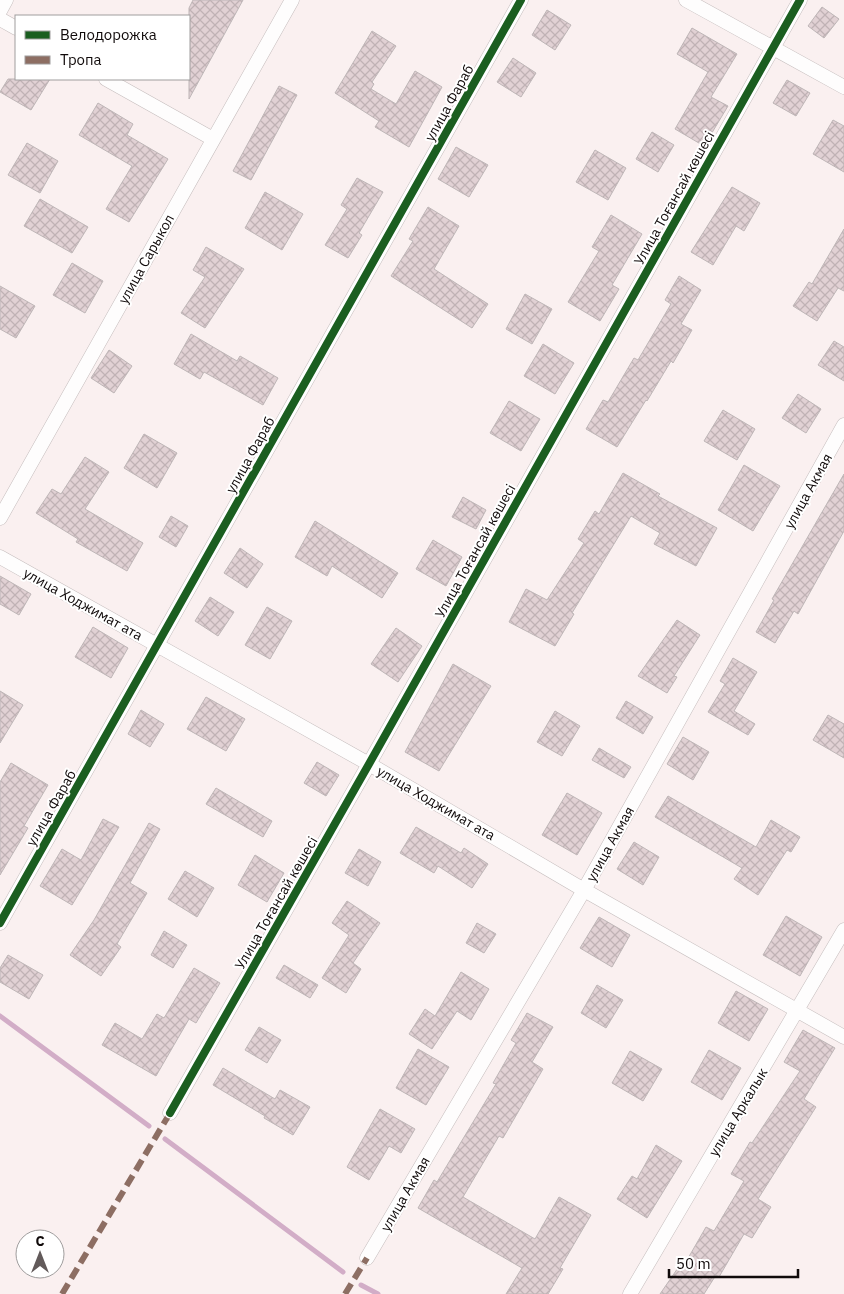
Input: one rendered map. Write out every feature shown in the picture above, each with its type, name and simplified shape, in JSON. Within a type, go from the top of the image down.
[{"type":"street","points":[[0,10],[6,0]]},
{"type":"street","name":"улица Сарыкол","points":[[0,518],[292,0]]},
{"type":"street","name":"улица Фараб","points":[[0,923],[521,0]]},
{"type":"street","points":[[686,0],[844,87]]},
{"type":"street","name":"Улица Тоғансай көшесі","points":[[170,1113],[370,764],[800,0]]},
{"type":"street","points":[[0,19],[15,27]]},
{"type":"street","points":[[108,80],[213,140]]},
{"type":"street","name":"улица Акмая","points":[[367,1258],[584,890],[844,426]]},
{"type":"street","name":"улица Ходжимат ата","points":[[0,557],[370,764],[584,890],[844,1037]]},
{"type":"street","name":"улица Аркалык","points":[[630,1294],[844,930]]},
{"type":"building","points":[[193,0],[243,0],[189,99],[190,15],[189,8]]},
{"type":"building","points":[[822,7],[839,19],[824,38],[808,26]]},
{"type":"building","points":[[547,10],[571,25],[555,50],[532,35]]},
{"type":"building","points":[[692,28],[737,54],[711,97],[728,106],[704,146],[675,129],[708,72],[677,54]]},
{"type":"building","points":[[372,31],[396,46],[372,82],[374,84],[371,89],[396,104],[415,71],[442,87],[409,147],[375,127],[379,121],[335,93]]},
{"type":"building","points":[[513,58],[536,73],[521,97],[497,82]]},
{"type":"building","points":[[8,79],[49,80],[31,110],[0,92]]},
{"type":"building","points":[[787,80],[810,93],[796,116],[773,103]]},
{"type":"building","points":[[279,86],[297,95],[251,180],[233,171]]},
{"type":"building","points":[[98,103],[133,124],[127,135],[168,159],[129,222],[106,209],[132,166],[79,135]]},
{"type":"building","points":[[833,120],[844,126],[844,172],[813,154]]},
{"type":"building","points":[[652,132],[674,145],[658,172],[636,159]]},
{"type":"building","points":[[27,143],[58,161],[40,193],[8,175]]},
{"type":"building","points":[[456,147],[488,165],[469,197],[438,179]]},
{"type":"building","points":[[595,150],[626,168],[608,200],[576,182]]},
{"type":"building","points":[[357,178],[383,192],[359,233],[362,235],[348,258],[325,245],[347,209],[341,205]]},
{"type":"building","points":[[732,187],[760,203],[744,231],[736,226],[713,265],[691,252]]},
{"type":"building","points":[[265,192],[303,214],[282,250],[245,228]]},
{"type":"building","points":[[40,199],[88,227],[72,253],[24,226]]},
{"type":"building","points":[[428,207],[459,226],[434,269],[488,304],[472,328],[391,276],[413,241],[409,239]]},
{"type":"building","points":[[611,215],[642,234],[612,285],[619,289],[600,321],[568,302],[599,251],[592,247]]},
{"type":"building","points":[[844,229],[844,291],[838,288],[817,321],[793,306],[809,282],[812,284]]},
{"type":"building","points":[[206,247],[244,269],[205,328],[181,313],[205,277],[193,270]]},
{"type":"building","points":[[72,263],[103,281],[85,313],[53,295]]},
{"type":"building","points":[[679,276],[701,290],[681,324],[692,330],[673,363],[671,361],[617,447],[586,429],[603,400],[608,402],[634,358],[638,360],[671,304],[665,300]]},
{"type":"building","points":[[0,286],[35,306],[16,338],[0,329]]},
{"type":"building","points":[[525,294],[552,309],[532,344],[506,329]]},
{"type":"building","points":[[191,334],[237,361],[240,356],[278,378],[263,405],[204,372],[200,379],[174,364]]},
{"type":"building","points":[[834,341],[844,347],[844,381],[818,365]]},
{"type":"building","points":[[543,344],[574,363],[555,394],[524,376]]},
{"type":"building","points":[[109,350],[132,366],[114,393],[91,378]]},
{"type":"building","points":[[798,394],[821,409],[806,433],[782,418]]},
{"type":"building","points":[[509,401],[540,419],[521,451],[490,433]]},
{"type":"building","points":[[723,410],[755,429],[737,460],[704,441]]},
{"type":"building","points":[[144,434],[177,453],[157,488],[124,468]]},
{"type":"building","points":[[85,457],[109,472],[85,509],[143,543],[127,571],[76,542],[78,539],[36,513],[52,489],[61,494]]},
{"type":"building","points":[[744,465],[780,486],[753,531],[718,510]]},
{"type":"building","points":[[623,473],[660,494],[658,496],[717,528],[696,566],[654,544],[660,533],[631,516],[572,613],[574,614],[555,646],[509,622],[526,589],[547,600],[584,543],[578,539],[595,511],[599,514]]},
{"type":"building","points":[[844,474],[844,531],[798,614],[794,611],[775,643],[756,632],[774,600],[772,599]]},
{"type":"building","points":[[463,497],[486,510],[476,529],[452,517]]},
{"type":"building","points":[[171,516],[188,526],[176,547],[159,537]]},
{"type":"building","points":[[315,521],[398,573],[382,598],[332,566],[327,576],[295,557]]},
{"type":"building","points":[[433,540],[462,557],[446,586],[416,569]]},
{"type":"building","points":[[240,548],[263,564],[247,588],[224,573]]},
{"type":"building","points":[[0,576],[31,594],[19,615],[0,604]]},
{"type":"building","points":[[210,597],[234,612],[218,636],[195,621]]},
{"type":"building","points":[[267,607],[292,621],[270,659],[245,645]]},
{"type":"building","points":[[677,620],[700,635],[674,676],[677,677],[667,693],[638,676]]},
{"type":"building","points":[[93,627],[128,648],[111,678],[75,657]]},
{"type":"building","points":[[396,628],[422,646],[398,682],[371,664]]},
{"type":"building","points":[[733,658],[757,672],[734,711],[755,724],[748,735],[708,712],[725,684],[720,681]]},
{"type":"building","points":[[453,664],[491,686],[439,771],[405,752]]},
{"type":"building","points":[[0,691],[23,705],[0,743]]},
{"type":"building","points":[[206,697],[245,719],[226,751],[187,729]]},
{"type":"building","points":[[626,701],[653,717],[643,734],[616,718]]},
{"type":"building","points":[[141,710],[164,724],[150,747],[128,734]]},
{"type":"building","points":[[555,711],[580,726],[562,756],[537,742]]},
{"type":"building","points":[[828,715],[844,724],[844,758],[813,740]]},
{"type":"building","points":[[683,737],[709,752],[693,780],[667,764]]},
{"type":"building","points":[[599,748],[631,767],[624,778],[592,760]]},
{"type":"building","points":[[317,762],[339,775],[326,796],[304,783]]},
{"type":"building","points":[[11,763],[48,785],[24,826],[28,828],[0,875],[0,782]]},
{"type":"building","points":[[216,788],[272,821],[263,837],[206,804]]},
{"type":"building","points":[[567,793],[602,813],[577,855],[542,835]]},
{"type":"building","points":[[668,796],[756,847],[771,820],[800,837],[791,852],[787,850],[758,895],[734,879],[742,868],[655,817]]},
{"type":"building","points":[[103,819],[119,827],[72,905],[40,886],[62,849],[81,860]]},
{"type":"building","points":[[149,823],[160,829],[130,883],[147,893],[117,944],[121,947],[101,976],[70,955],[94,920]]},
{"type":"building","points":[[416,827],[461,853],[464,848],[488,864],[472,888],[438,866],[434,873],[400,853]]},
{"type":"building","points":[[634,842],[659,857],[643,885],[617,869]]},
{"type":"building","points":[[359,849],[381,862],[368,886],[345,873]]},
{"type":"building","points":[[255,855],[284,873],[267,902],[238,885]]},
{"type":"building","points":[[185,871],[214,888],[197,917],[168,899]]},
{"type":"building","points":[[347,901],[380,923],[353,963],[361,969],[346,993],[322,978],[349,935],[332,923]]},
{"type":"building","points":[[786,916],[822,937],[800,976],[763,955]]},
{"type":"building","points":[[599,917],[630,935],[612,967],[580,948]]},
{"type":"building","points":[[477,923],[496,934],[484,953],[466,943]]},
{"type":"building","points":[[164,931],[187,945],[173,968],[151,955]]},
{"type":"building","points":[[8,955],[43,975],[29,999],[0,982],[0,968]]},
{"type":"building","points":[[284,965],[318,985],[310,998],[276,978]]},
{"type":"building","points":[[194,968],[220,983],[196,1023],[189,1019],[156,1076],[102,1045],[115,1023],[142,1039],[157,1014],[164,1018]]},
{"type":"building","points":[[461,972],[489,989],[471,1020],[457,1011],[432,1049],[409,1034],[425,1009],[435,1016]]},
{"type":"building","points":[[597,985],[623,1000],[606,1028],[581,1013]]},
{"type":"building","points":[[736,991],[768,1009],[749,1041],[718,1023]]},
{"type":"building","points":[[527,1013],[553,1027],[532,1062],[543,1069],[503,1138],[499,1136],[463,1197],[535,1239],[559,1197],[591,1215],[560,1268],[563,1269],[548,1294],[506,1294],[522,1268],[418,1208],[434,1180],[437,1182],[496,1084],[493,1083],[516,1043],[511,1040]]},
{"type":"building","points":[[259,1027],[281,1040],[267,1063],[245,1050]]},
{"type":"building","points":[[803,1030],[835,1048],[804,1099],[816,1107],[758,1199],[771,1207],[752,1238],[744,1234],[719,1277],[716,1275],[704,1294],[660,1294],[680,1265],[683,1267],[706,1227],[714,1231],[744,1181],[731,1174],[750,1142],[752,1143],[800,1071],[784,1062]]},
{"type":"building","points":[[418,1049],[449,1067],[426,1105],[396,1088]]},
{"type":"building","points":[[709,1050],[741,1068],[722,1100],[691,1082]]},
{"type":"building","points":[[630,1051],[662,1069],[643,1101],[612,1083]]},
{"type":"building","points":[[223,1068],[275,1099],[280,1090],[310,1107],[293,1135],[213,1085]]},
{"type":"building","points":[[380,1109],[415,1129],[401,1153],[389,1146],[369,1180],[347,1167]]},
{"type":"building","points":[[656,1145],[682,1161],[647,1218],[617,1199],[632,1176],[637,1179]]},
{"type":"waterway","points":[[0,1016],[149,1126]]},
{"type":"waterway","points":[[165,1139],[343,1272]]},
{"type":"waterway","points":[[361,1285],[378,1294]]},
{"type":"marked path","points":[[62,1294],[170,1113]]},
{"type":"marked path","points":[[345,1294],[367,1258]]},
{"type":"cycle path","points":[[0,923],[521,0]]},
{"type":"cycle path","points":[[170,1113],[800,0]]}]
